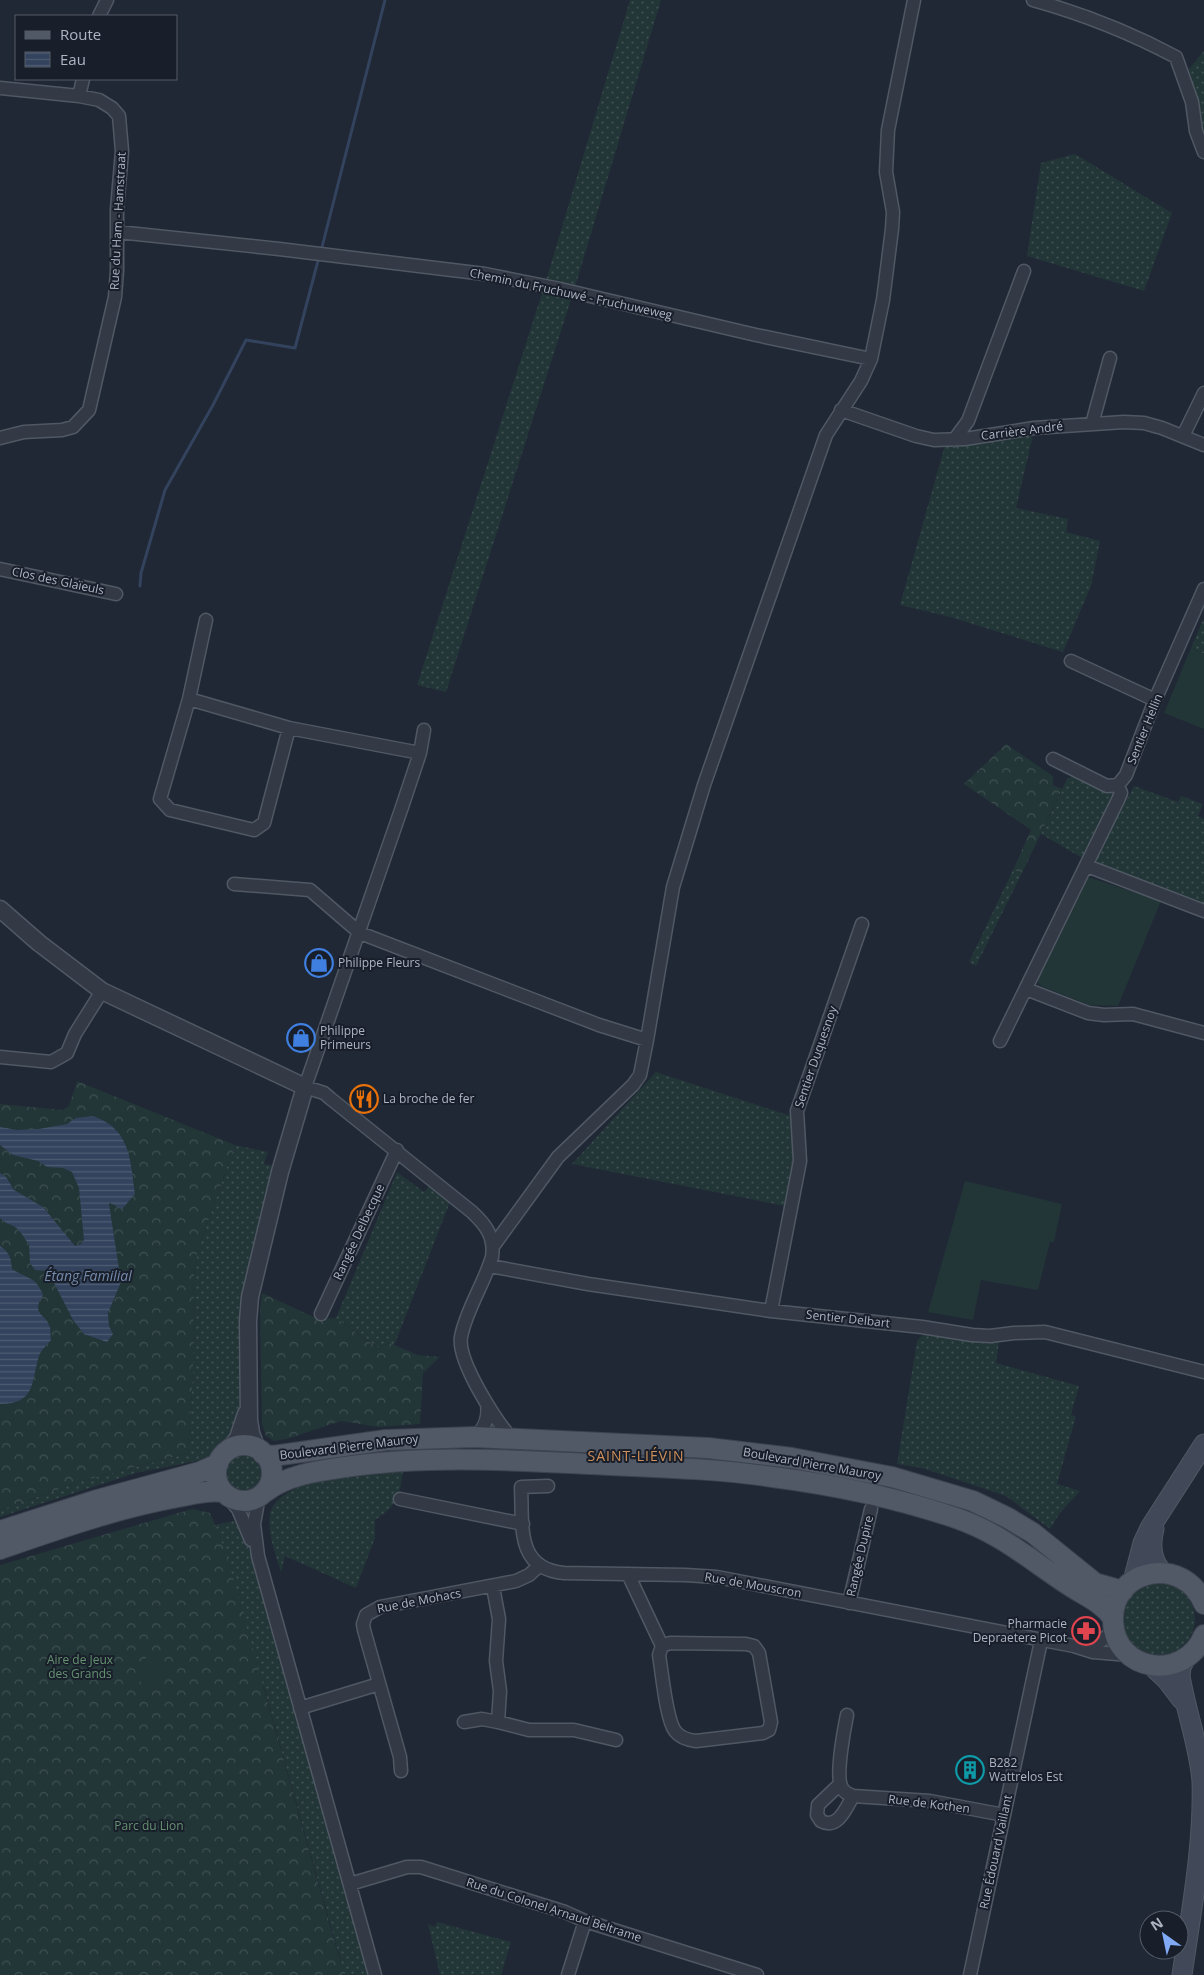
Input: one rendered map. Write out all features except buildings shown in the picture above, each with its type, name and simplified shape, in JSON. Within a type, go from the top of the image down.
[{"type":"main road","name":"Boulevard Pierre Mauroy","points":[[260,1452],[273,1456],[386,1440],[475,1437],[679,1447],[749,1452],[800,1459],[892,1477],[948,1492],[996,1512],[1042,1539],[1096,1583],[1128,1586]]},
{"type":"main road","points":[[1113,1623],[1116,1604],[1128,1586],[1150,1528],[1204,1444]]},
{"type":"main road","points":[[0,1531],[97,1500],[200,1472],[242,1446],[260,1452],[270,1464],[270,1480],[262,1494],[244,1501],[237,1500],[225,1493],[218,1485],[216,1477],[223,1458]]},
{"type":"main road","name":"Boulevard Pierre Mauroy","points":[[262,1494],[285,1479],[332,1468],[413,1459],[467,1458],[707,1469],[776,1477],[874,1495],[973,1524],[1019,1550],[1062,1581],[1100,1604],[1113,1623],[1120,1644],[1129,1654]]},
{"type":"main road","points":[[0,1549],[157,1501],[205,1492],[225,1493]]},
{"type":"main road","points":[[1162,1510],[1153,1531],[1152,1543],[1155,1562],[1164,1573]]},
{"type":"main road","points":[[1128,1586],[1146,1575],[1164,1573],[1175,1575],[1188,1582],[1196,1590],[1204,1604]]},
{"type":"main road","points":[[1129,1654],[1139,1661],[1151,1665],[1170,1665],[1197,1648]]},
{"type":"main road","points":[[1182,1975],[1200,1883],[1203,1804],[1201,1771],[1196,1740],[1180,1672],[1182,1664],[1197,1648]]},
{"type":"main road","points":[[1151,1665],[1171,1684],[1187,1707]]},
{"type":"street","points":[[100,15],[107,0]]},
{"type":"street","points":[[512,1439],[487,1404],[467,1368],[460,1345],[464,1326],[490,1266],[494,1245],[558,1157],[636,1081],[641,1070],[648,1040],[675,879],[726,720],[822,443],[828,429],[861,381],[871,359],[883,300],[892,229],[893,212],[886,172],[888,130],[914,0]]},
{"type":"street","points":[[1034,0],[1136,37],[1176,58],[1192,102],[1196,131],[1204,152]]},
{"type":"street","points":[[79,96],[83,80]]},
{"type":"street","name":"Rue du Ham - Hamstraat","points":[[0,88],[79,96],[99,100],[112,108],[118,116],[122,151],[117,209],[118,232],[115,297],[89,410],[73,427],[62,430],[24,432],[0,438]]},
{"type":"street","name":"Chemin du Fruchuwé - Fruchuweweg","points":[[118,232],[484,274],[560,289],[756,335],[871,359]]},
{"type":"street","points":[[954,440],[968,421],[1024,272]]},
{"type":"street","points":[[1092,424],[1110,358]]},
{"type":"street","points":[[1183,436],[1204,393]]},
{"type":"street","name":"Carrière André","points":[[841,410],[924,438],[954,440],[1021,430],[1124,422],[1144,423],[1162,428],[1204,445]]},
{"type":"street","name":"Clos des Glaïeuls","points":[[0,569],[116,594]]},
{"type":"street","name":"Sentier Hellin","points":[[1000,1042],[1118,800],[1121,793],[1118,785],[1126,775],[1200,589]]},
{"type":"street","points":[[206,620],[189,699],[160,798],[170,810],[254,830],[264,823],[289,728]]},
{"type":"street","points":[[1071,661],[1156,700]]},
{"type":"street","points":[[189,699],[289,728],[420,754]]},
{"type":"street","points":[[260,1452],[250,1428],[248,1394],[250,1297],[280,1172],[305,1087],[360,933],[420,754],[424,730]]},
{"type":"street","points":[[1053,760],[1108,786],[1118,785]]},
{"type":"street","points":[[1087,866],[1204,912]]},
{"type":"street","points":[[234,884],[310,890],[360,933],[599,1024],[648,1040]]},
{"type":"street","points":[[0,909],[39,943],[102,991],[305,1087],[324,1093],[397,1150],[481,1220],[490,1233],[494,1245]]},
{"type":"street","name":"Sentier Duquesnoy","points":[[771,1311],[800,1161],[797,1111],[862,924]]},
{"type":"street","points":[[1026,989],[1088,1013],[1104,1015],[1133,1014],[1204,1033]]},
{"type":"street","points":[[0,1057],[52,1062],[67,1053],[76,1034],[102,991]]},
{"type":"street","name":"Rangée Delbecque","points":[[321,1314],[397,1150]]},
{"type":"street","name":"Sentier Delbart","points":[[490,1266],[588,1284],[771,1311],[983,1336],[1045,1332],[1204,1372]]},
{"type":"street","points":[[223,1458],[241,1433],[248,1394]]},
{"type":"street","points":[[475,1437],[486,1423],[488,1414],[487,1404]]},
{"type":"street","points":[[539,1566],[526,1548],[521,1487],[548,1486]]},
{"type":"street","points":[[225,1493],[241,1515],[258,1556],[376,1975]]},
{"type":"street","points":[[258,1556],[254,1524],[262,1494]]},
{"type":"street","points":[[400,1500],[523,1524]]},
{"type":"street","name":"Rangée Dupire","points":[[849,1604],[871,1509]]},
{"type":"street","name":"Rue de Mouscron","points":[[539,1566],[556,1572],[685,1574],[717,1577],[1074,1646],[1093,1652],[1129,1654]]},
{"type":"street","name":"Rue de Mohacs","points":[[400,1772],[400,1757],[363,1627],[364,1619],[370,1612],[380,1607],[493,1587],[524,1579],[539,1566]]},
{"type":"street","points":[[628,1574],[662,1646],[659,1655],[671,1723],[678,1734],[696,1741],[763,1733],[769,1730],[771,1722],[759,1653],[754,1646],[746,1644],[680,1643],[670,1643],[662,1646]]},
{"type":"street","points":[[493,1587],[500,1620],[496,1661],[500,1691],[498,1722]]},
{"type":"street","name":"Rue de Mouscron","points":[[1074,1646],[1090,1646],[1098,1643],[1105,1638],[1113,1623]]},
{"type":"street","name":"Rue Édouard Vaillant","points":[[970,1975],[1042,1641]]},
{"type":"street","points":[[300,1708],[379,1684]]},
{"type":"street","points":[[840,1784],[818,1805],[817,1815],[821,1821],[827,1824],[836,1822],[853,1796],[844,1792],[840,1784],[843,1737],[847,1715]]},
{"type":"street","points":[[464,1722],[488,1720],[529,1730],[574,1730],[616,1740]]},
{"type":"street","name":"Rue de Kothen","points":[[853,1796],[930,1802],[1004,1815]]},
{"type":"street","name":"Rue du Colonel Arnaud Beltrame","points":[[350,1884],[406,1867],[421,1866],[565,1912],[585,1921],[757,1975]]},
{"type":"street","points":[[568,1975],[585,1921]]},
{"type":"green space","points":[[630,0],[661,0],[575,287],[446,692],[417,685],[544,287]]},
{"type":"green space","points":[[1204,51],[1204,152],[1184,75]]},
{"type":"green space","points":[[1075,154],[1172,213],[1144,291],[1027,256],[1041,163]]},
{"type":"green space","points":[[1034,431],[1016,508],[1068,519],[1066,532],[1100,541],[1091,586],[1063,652],[950,617],[900,605],[945,445]]},
{"type":"green space","points":[[1204,620],[1204,654],[1191,648]]},
{"type":"green space","points":[[1191,648],[1204,654],[1204,729],[1164,713]]},
{"type":"green space","points":[[1006,744],[1053,776],[1053,785],[1062,789],[1022,873],[1013,870],[1031,830],[964,784]]},
{"type":"green space","points":[[1075,775],[1126,801],[1134,786],[1178,802],[1181,796],[1203,804],[1198,816],[1204,819],[1204,907],[1084,859],[1041,834],[1067,779]]},
{"type":"green space","points":[[1013,870],[1022,873],[976,966],[969,962]]},
{"type":"green space","points":[[1088,877],[1161,901],[1118,1006],[1089,1005],[1041,986],[1037,981]]},
{"type":"green space","points":[[656,1072],[791,1116],[795,1162],[785,1206],[572,1164]]},
{"type":"green space","points":[[77,1081],[235,1145],[198,1249],[194,1274],[193,1372],[188,1453],[82,1481],[0,1510],[0,1104],[63,1110],[69,1106]]},
{"type":"green space","points":[[235,1145],[268,1152],[264,1164],[275,1166],[244,1382],[240,1424],[230,1439],[207,1459],[136,1473],[0,1517],[0,1510],[82,1481],[188,1453],[193,1372],[194,1274],[198,1249]]},
{"type":"green space","points":[[397,1172],[424,1192],[429,1187],[450,1202],[394,1346],[388,1343],[380,1349],[336,1318]]},
{"type":"green space","points":[[965,1181],[1062,1204],[1054,1242],[1050,1242],[1038,1290],[981,1280],[973,1320],[928,1312]]},
{"type":"green space","points":[[262,1293],[318,1319],[336,1318],[379,1349],[389,1343],[418,1355],[440,1357],[423,1373],[420,1424],[379,1427],[341,1421],[287,1439],[274,1441],[266,1436],[262,1424],[260,1310]]},
{"type":"green space","points":[[925,1332],[999,1342],[996,1363],[1079,1386],[1071,1415],[1076,1416],[1057,1484],[1080,1491],[1060,1513],[1050,1529],[1006,1496],[922,1468],[897,1464],[917,1341]]},
{"type":"green space","points":[[244,1452],[259,1458],[265,1473],[259,1488],[244,1494],[229,1488],[223,1473],[229,1458]]},
{"type":"green space","points":[[403,1470],[399,1493],[393,1505],[375,1520],[375,1538],[356,1588],[285,1556],[281,1572],[272,1544],[269,1522],[276,1502],[289,1492],[307,1484],[349,1475]]},
{"type":"green space","points":[[192,1509],[210,1513],[215,1525],[239,1520],[256,1569],[370,1975],[346,1975],[342,1966],[264,1688]]},
{"type":"green space","name":"Parc du Lion","points":[[192,1509],[210,1513],[225,1550],[338,1954],[346,1975],[0,1975],[0,1565]]},
{"type":"green space","points":[[1159,1583],[1179,1589],[1189,1599],[1195,1619],[1189,1639],[1179,1649],[1159,1655],[1139,1649],[1129,1639],[1123,1619],[1129,1599],[1139,1589]]},
{"type":"green space","points":[[149,1653],[166,1664],[153,1688],[135,1679]]},
{"type":"green space","points":[[437,1922],[511,1942],[501,1975],[440,1975],[428,1924],[435,1927]]},
{"type":"water","name":"Étang Familial","points":[[93,1116],[106,1122],[122,1137],[130,1158],[135,1194],[122,1209],[109,1204],[121,1282],[108,1313],[109,1326],[113,1334],[107,1342],[84,1334],[73,1320],[48,1271],[35,1270],[30,1263],[29,1244],[21,1232],[0,1218],[0,1173],[6,1177],[14,1190],[43,1207],[75,1246],[81,1244],[84,1240],[79,1188],[72,1172],[63,1168],[47,1167],[38,1161],[13,1155],[0,1145],[0,1127],[17,1130],[39,1129],[67,1124],[76,1118]]},
{"type":"water","name":"Étang Familial","points":[[0,1246],[9,1256],[12,1269],[34,1281],[40,1289],[43,1295],[38,1310],[50,1327],[51,1340],[40,1354],[33,1383],[26,1396],[12,1403],[0,1404]]},
{"type":"waterway","points":[[321,251],[385,0]]},
{"type":"waterway","points":[[140,586],[141,573],[165,490],[213,405],[246,340],[295,348],[319,257]]},
{"type":"place","name":"Philippe Fleurs","points":[[319,963]]},
{"type":"place","name":"Philippe Primeurs","points":[[301,1038]]},
{"type":"place","name":"La broche de fer","points":[[364,1099]]},
{"type":"place","name":"Pharmacie Depraetere Picot","points":[[1086,1631]]},
{"type":"place","name":"B282 Wattrelos Est","points":[[970,1770]]},
{"type":"district","name":"SAINT-LIÉVIN","points":[[636,1456]]},
{"type":"park label","name":"Aire de Jeux des Grands","points":[[80,1667]]}]
